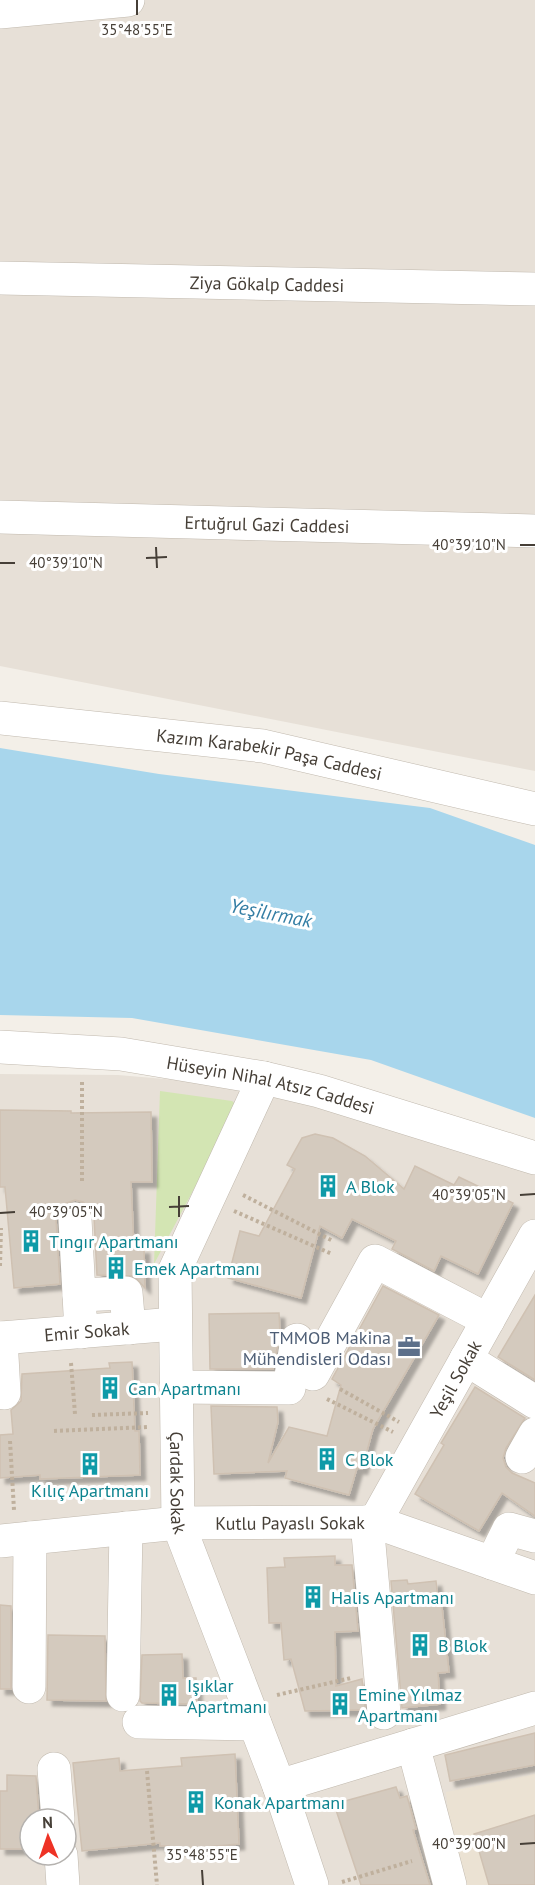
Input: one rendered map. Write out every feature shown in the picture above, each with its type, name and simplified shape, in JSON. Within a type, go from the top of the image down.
[{"type":"street","points":[[0,12],[128,0]]},
{"type":"street","name":"Ziya Gökalp Caddesi","points":[[0,278],[535,289]]},
{"type":"street","name":"Ertuğrul Gazi Caddesi","points":[[0,517],[535,531]]},
{"type":"street","name":"Kazım Karabekir Paşa Caddesi","points":[[0,718],[263,746],[535,809]]},
{"type":"street","name":"Hüseyin Nihal Atsız Caddesi","points":[[0,1047],[121,1054],[264,1078],[319,1091],[535,1158]]},
{"type":"street","name":"Çardak Sokak","points":[[264,1078],[175,1270],[178,1522],[279,1786],[312,1885]]},
{"type":"street","points":[[65,1220],[79,1295],[70,1333],[65,1220]]},
{"type":"street","name":"Yeşil Sokak","points":[[371,1522],[488,1320],[516,1298],[535,1236]]},
{"type":"street","points":[[319,1387],[375,1261],[488,1320]]},
{"type":"street","points":[[79,1295],[126,1293],[129,1328]]},
{"type":"street","name":"Emir Sokak","points":[[0,1338],[175,1324]]},
{"type":"street","points":[[0,1338],[4,1393]]},
{"type":"street","points":[[177,1408],[289,1388],[297,1340]]},
{"type":"street","points":[[466,1359],[535,1402]]},
{"type":"street","name":"Kutlu Payaslı Sokak","points":[[22,1538],[178,1522],[371,1522],[535,1578]]},
{"type":"street","points":[[371,1522],[384,1713]]},
{"type":"street","points":[[123,1695],[126,1528]]},
{"type":"street","points":[[492,1563],[509,1529],[535,1536]]},
{"type":"street","points":[[22,1538],[40,1648]]},
{"type":"street","points":[[22,1538],[29,1687]]},
{"type":"street","points":[[279,1786],[535,1708]]},
{"type":"street","points":[[139,1722],[251,1713]]},
{"type":"street","points":[[413,1745],[450,1885]]},
{"type":"street","points":[[54,1769],[57,1807]]},
{"type":"street","points":[[62,1867],[63,1885]]},
{"type":"path","points":[[82,1051],[82,1183]]},
{"type":"path","points":[[212,1191],[333,1241]]},
{"type":"path","points":[[212,1191],[332,1254]]},
{"type":"path","points":[[0,1266],[1,1228]]},
{"type":"path","points":[[70,1333],[75,1414]]},
{"type":"path","points":[[319,1387],[420,1439]]},
{"type":"path","points":[[319,1387],[420,1439]]},
{"type":"path","points":[[92,1415],[177,1408]]},
{"type":"path","points":[[54,1431],[177,1408]]},
{"type":"path","points":[[10,1442],[22,1538]]},
{"type":"path","points":[[251,1713],[355,1677]]},
{"type":"path","points":[[147,1772],[157,1885]]},
{"type":"path","points":[[332,1885],[442,1851]]},
{"type":"shaded area","points":[[0,0],[535,0],[535,771],[0,666]]},
{"type":"shaded area","points":[[0,1074],[118,1075],[270,1088],[535,1166],[535,1885],[0,1885]]},
{"type":"shaded area","points":[[535,1774],[535,1885],[459,1885],[454,1868],[446,1792]]},
{"type":"green space","points":[[160,1091],[232,1101],[238,1106],[154,1264]]},
{"type":"water","name":"Yeşilırmak","points":[[0,748],[159,774],[430,808],[535,845],[535,1118],[371,1060],[132,1018],[0,1015]]},
{"type":"building","points":[[0,1110],[71,1111],[71,1113],[151,1112],[152,1182],[131,1182],[134,1249],[144,1248],[145,1288],[134,1276],[97,1275],[94,1217],[90,1208],[83,1202],[75,1200],[64,1204],[56,1219],[60,1284],[14,1288],[5,1187],[0,1187]]},
{"type":"building","points":[[315,1134],[333,1138],[365,1156],[404,1189],[415,1166],[454,1185],[459,1177],[513,1203],[478,1274],[441,1256],[434,1271],[392,1249],[396,1241],[352,1219],[342,1238],[320,1226],[301,1298],[228,1278],[240,1231],[259,1236],[295,1169],[287,1165],[302,1138]]},
{"type":"building","points":[[383,1286],[439,1315],[373,1429],[362,1469],[357,1468],[349,1495],[285,1478],[287,1471],[214,1474],[211,1406],[277,1407],[278,1422],[268,1463],[289,1427],[327,1436],[341,1385],[332,1379]]},
{"type":"building","points":[[535,1295],[535,1380],[498,1357]]},
{"type":"building","points":[[279,1313],[280,1334],[273,1369],[210,1369],[209,1314]]},
{"type":"building","points":[[132,1362],[135,1431],[139,1431],[140,1475],[40,1479],[40,1475],[0,1478],[0,1435],[13,1434],[11,1410],[21,1401],[22,1374],[110,1368],[109,1363]]},
{"type":"building","points":[[475,1387],[525,1418],[506,1448],[503,1458],[506,1467],[512,1473],[535,1483],[535,1516],[502,1493],[479,1531],[415,1494],[444,1445],[441,1443]]},
{"type":"building","name":"Halis Apartmanı","points":[[335,1556],[335,1565],[352,1565],[358,1631],[335,1632],[336,1686],[362,1679],[366,1717],[362,1718],[361,1710],[305,1711],[291,1659],[284,1660],[281,1623],[269,1623],[267,1568],[285,1567],[284,1558]]},
{"type":"building","name":"B Blok","points":[[407,1580],[408,1584],[436,1581],[438,1599],[441,1598],[449,1672],[438,1673],[440,1704],[402,1708],[391,1581]]},
{"type":"building","points":[[0,1605],[11,1606],[11,1689],[0,1689]]},
{"type":"building","points":[[48,1635],[105,1636],[106,1701],[47,1700]]},
{"type":"building","name":"Işıklar Apartmanı","points":[[182,1654],[183,1678],[196,1678],[197,1704],[142,1703],[140,1701],[142,1655]]},
{"type":"building","points":[[535,1733],[535,1765],[450,1781],[445,1755]]},
{"type":"building","points":[[235,1754],[239,1844],[170,1850],[169,1846],[160,1846],[160,1843],[82,1851],[73,1763],[119,1758],[120,1771],[182,1766],[181,1758]]},
{"type":"building","points":[[7,1775],[36,1776],[38,1807],[18,1807],[18,1849],[0,1849],[0,1791],[7,1791]]},
{"type":"building","points":[[396,1787],[400,1798],[407,1796],[416,1829],[413,1830],[430,1885],[361,1885],[334,1804]]},
{"type":"building","points":[[535,1815],[535,1885],[489,1885],[474,1834]]},
{"type":"place","name":"A Blok","points":[[328,1186]]},
{"type":"place","name":"Tıngır Apartmanı","points":[[31,1241]]},
{"type":"place","name":"Emek Apartmanı","points":[[116,1268]]},
{"type":"place","name":"TMMOB Makina Mühendisleri Odası","points":[[409,1347]]},
{"type":"place","name":"Can Apartmanı","points":[[110,1388]]},
{"type":"place","name":"C Blok","points":[[327,1459]]},
{"type":"place","name":"Kılıç Apartmanı","points":[[90,1464]]},
{"type":"place","name":"Halis Apartmanı","points":[[313,1597]]},
{"type":"place","name":"B Blok","points":[[420,1645]]},
{"type":"place","name":"Işıklar Apartmanı","points":[[169,1695]]},
{"type":"place","name":"Emine Yılmaz Apartmanı","points":[[340,1704]]},
{"type":"place","name":"Konak Apartmanı","points":[[196,1802]]}]
